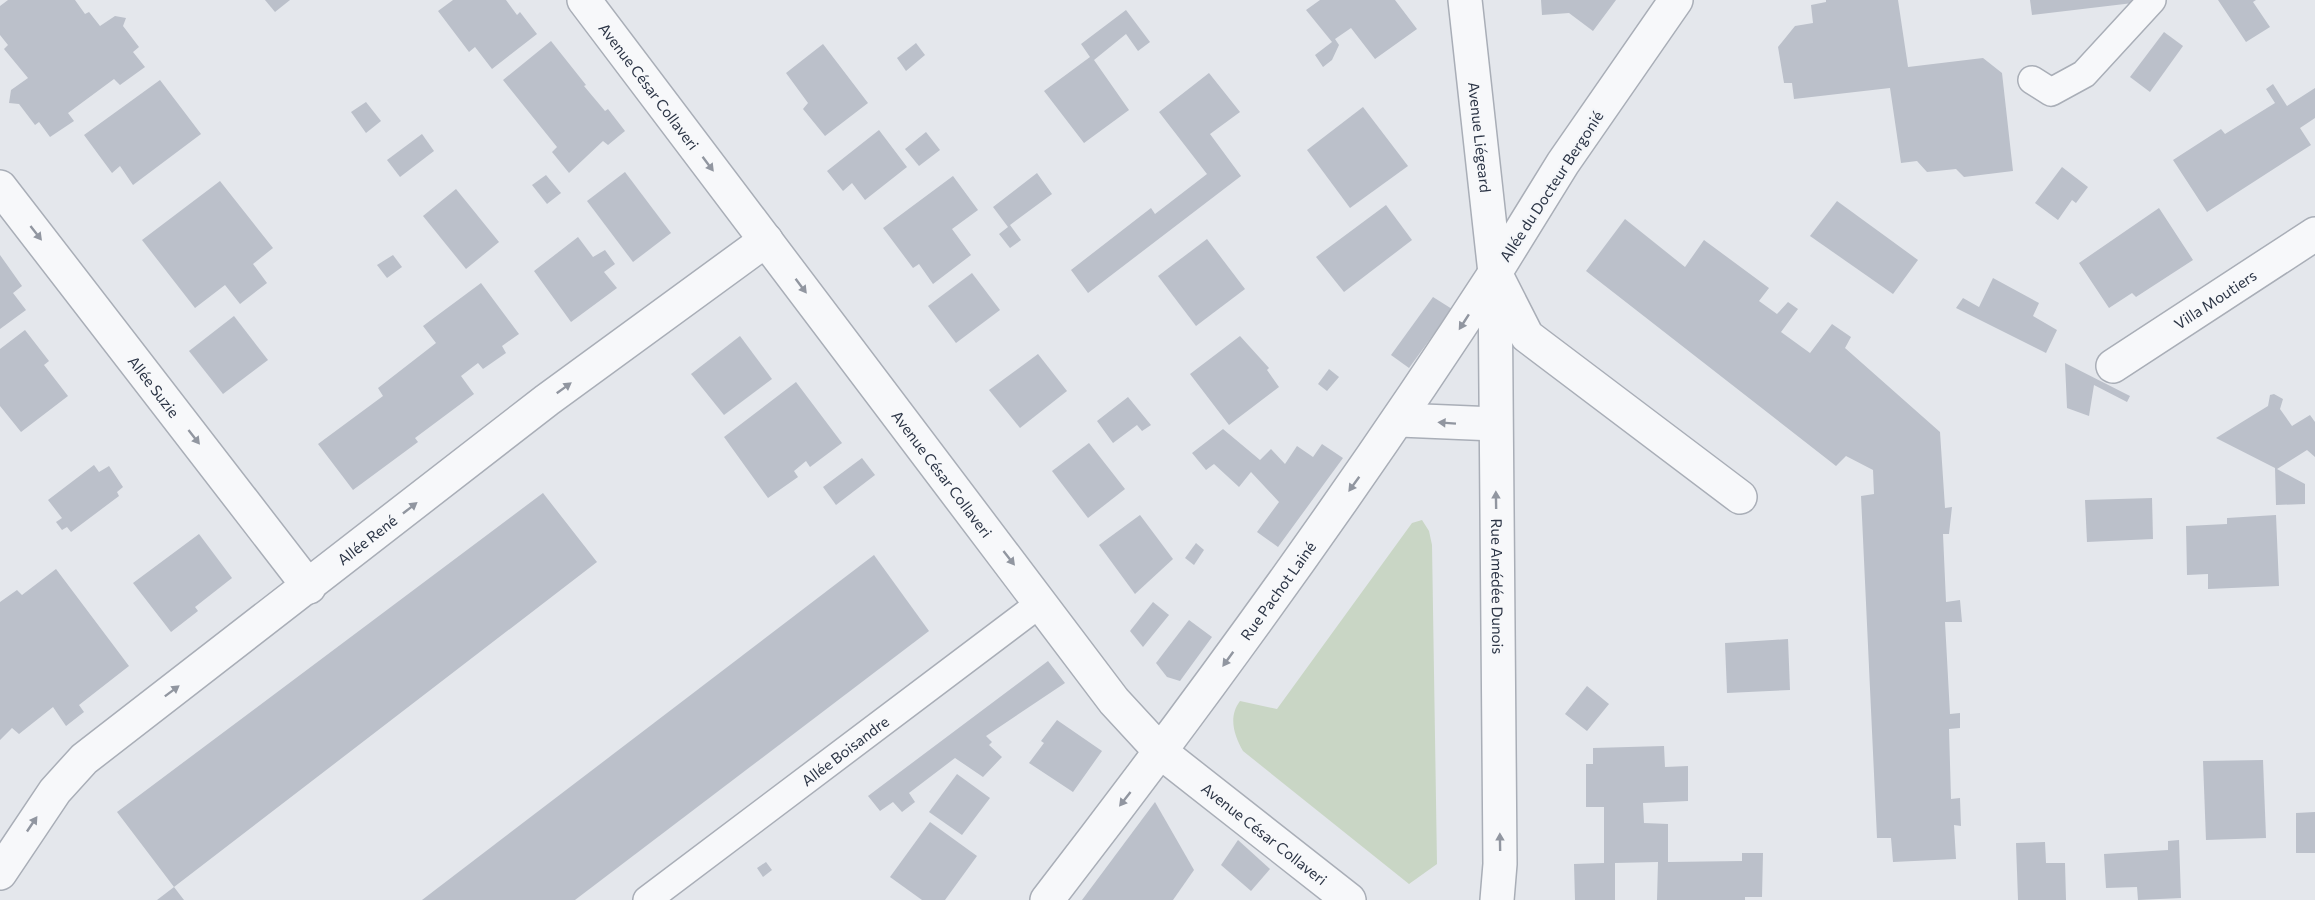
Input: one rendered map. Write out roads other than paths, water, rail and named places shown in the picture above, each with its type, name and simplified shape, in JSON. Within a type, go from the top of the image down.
[{"type":"street","name":"Avenue César Collaveri","points":[[584,0],[1042,602],[1082,660],[1161,753],[1349,900]]},
{"type":"street","name":"Avenue Liégeard","points":[[1465,0],[1496,273]]},
{"type":"street","name":"Allée du Docteur Bergonié","points":[[1676,0],[1563,163],[1496,273],[1527,336],[1740,497]]},
{"type":"street","name":"Allée Suzie","points":[[0,187],[309,587]]},
{"type":"street","name":"Villa Moutiers","points":[[2114,366],[2315,234]]},
{"type":"street","name":"Allée René","points":[[0,873],[55,791],[84,759],[309,587],[547,400],[766,240]]},
{"type":"street","name":"Rue Pachot Lainé","points":[[1047,900],[1161,753],[1400,420],[1496,273]]},
{"type":"street","name":"Rue Amédée Dunois","points":[[1496,273],[1495,424],[1500,864],[1497,900]]},
{"type":"street","points":[[1400,420],[1495,424]]},
{"type":"lane","points":[[2032,80],[2051,92],[2084,74],[2152,0]]},
{"type":"lane","name":"Allée Boisandre","points":[[647,900],[1042,602]]}]
